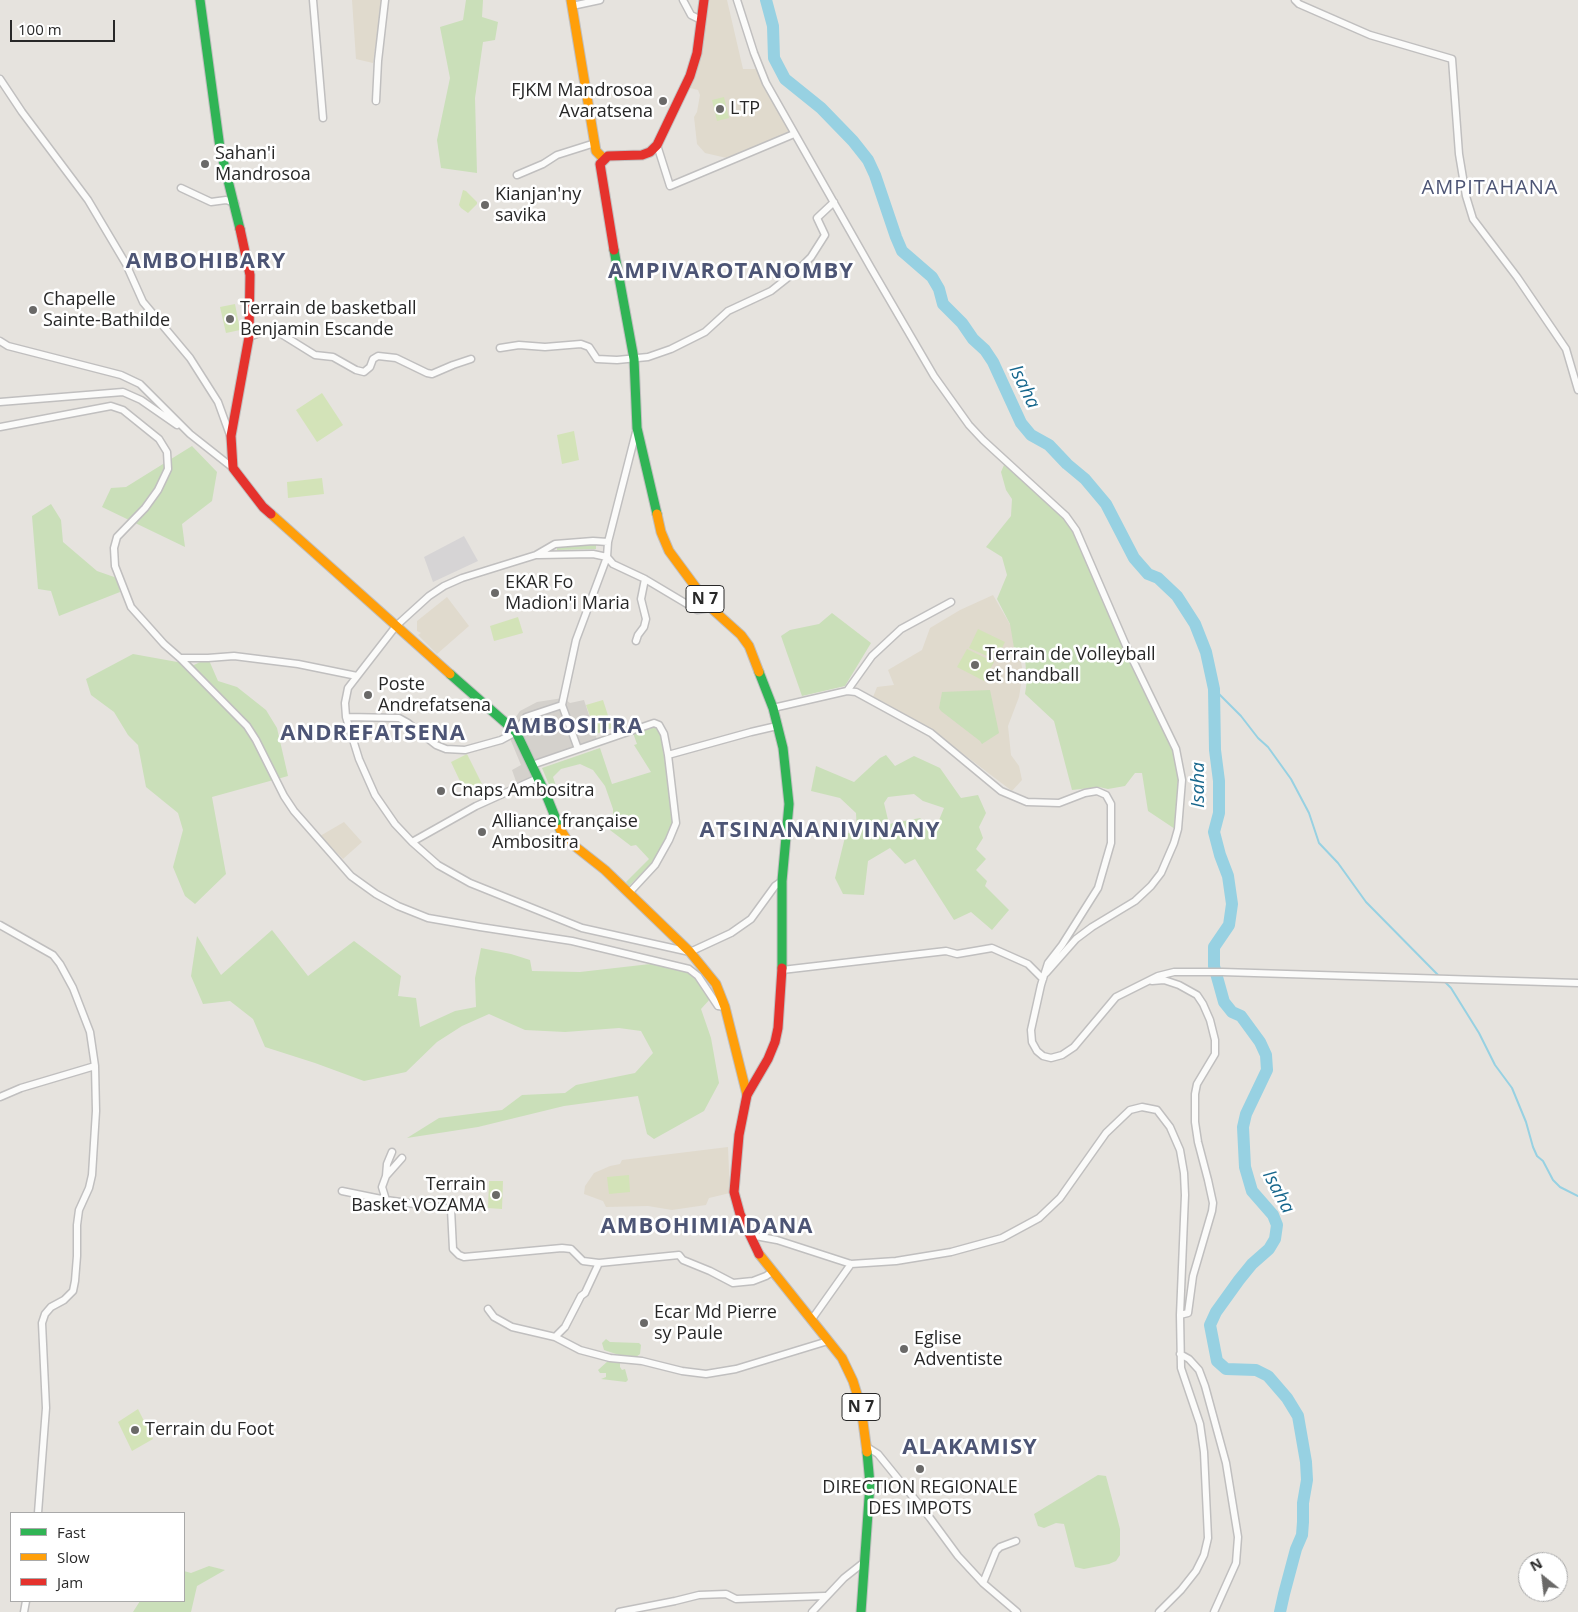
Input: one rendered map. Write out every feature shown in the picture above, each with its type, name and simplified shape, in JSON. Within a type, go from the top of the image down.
[{"type":"main road","points":[[200,0],[220,148],[235,203],[250,275],[248,337],[231,436],[234,468],[263,507],[516,732],[560,829],[567,840],[605,870],[629,893],[690,952],[716,984],[725,1007],[747,1095]]},
{"type":"main road","points":[[571,3],[594,143],[596,151],[604,159],[608,156],[642,155],[650,152],[657,144],[690,76],[697,53],[704,0]]},
{"type":"main road","name":"N 7","points":[[604,159],[600,164],[616,266],[634,359],[637,428],[661,532],[669,552],[711,608],[741,635],[749,646],[773,708],[785,760],[789,804],[782,881],[782,970],[778,1028],[776,1042],[747,1095],[739,1135],[734,1192],[740,1214],[758,1253],[842,1358],[853,1381],[861,1407],[870,1484],[860,1612]]},
{"type":"street","points":[[313,0],[322,118]]},
{"type":"street","points":[[376,101],[378,60],[385,0]]},
{"type":"street","points":[[571,3],[600,0]]},
{"type":"street","points":[[683,0],[692,15],[701,20]]},
{"type":"street","points":[[737,0],[754,53],[766,82],[934,376],[969,424],[1002,459],[1066,516],[1076,530],[1127,648],[1176,749],[1182,780],[1178,829],[1162,873],[1135,901],[1092,927],[1076,940],[1044,976]]},
{"type":"street","points":[[1295,0],[1299,4],[1370,35],[1452,59],[1459,154],[1466,196],[1473,220],[1517,277],[1566,349],[1578,390]]},
{"type":"street","points":[[0,79],[22,112],[88,200],[126,264],[143,302],[190,358],[218,402],[231,436]]},
{"type":"street","points":[[657,144],[670,186],[794,134]]},
{"type":"street","points":[[516,175],[535,168],[556,155],[594,143]]},
{"type":"street","points":[[181,188],[211,202],[226,200],[235,203]]},
{"type":"street","points":[[500,348],[519,345],[545,347],[581,344],[589,347],[597,359],[617,360],[648,357],[686,342],[705,332],[728,311],[772,291],[800,268],[810,257],[825,234],[817,218],[834,202]]},
{"type":"street","points":[[248,337],[262,332],[278,332],[315,355],[332,356],[356,370],[364,372],[370,368],[373,359],[378,356],[396,358],[432,374],[471,359]]},
{"type":"street","points":[[0,341],[8,346],[121,375],[140,384],[190,434]]},
{"type":"street","points":[[0,402],[123,392],[141,400],[234,468]]},
{"type":"street","points":[[0,427],[111,406],[123,410],[159,439],[168,452],[168,469],[154,496],[117,537],[114,548],[115,566],[131,607],[164,644],[247,726],[294,811],[350,876],[398,906],[428,918],[572,941],[689,969],[698,976],[718,1006],[725,1007]]},
{"type":"street","points":[[578,749],[562,705],[576,640],[607,557],[608,542],[637,428]]},
{"type":"street","points":[[608,542],[593,541],[555,544],[536,555],[462,578],[444,586],[429,596],[396,626],[348,688],[345,703],[346,717],[359,759],[376,795],[394,824],[412,842],[438,865],[470,884],[582,928],[690,952],[730,933],[751,919],[775,886],[782,881]]},
{"type":"street","points":[[536,555],[593,554],[607,557],[613,564],[645,579],[697,610],[711,608]]},
{"type":"street","points":[[636,641],[646,619],[641,599],[645,579]]},
{"type":"street","points":[[847,691],[872,656],[901,629],[951,602]]},
{"type":"street","points":[[180,658],[234,656],[298,664],[357,676]]},
{"type":"street","points":[[773,708],[847,691],[856,692],[931,733],[1001,791],[1027,802],[1059,803],[1085,793],[1097,791],[1106,795],[1111,804],[1111,842],[1098,888],[1062,945],[1048,963],[1044,976],[1032,1030],[1032,1042],[1037,1051],[1043,1056],[1051,1058],[1062,1055],[1074,1047],[1116,998],[1158,976],[1174,972],[1578,983]]},
{"type":"street","points":[[346,717],[399,718],[408,722],[436,744],[446,749],[466,750],[501,740],[516,732],[526,717],[562,705]]},
{"type":"street","points":[[532,765],[654,723],[659,725],[664,734],[668,756],[676,823],[655,865],[629,893]]},
{"type":"street","points":[[668,756],[750,732],[778,726]]},
{"type":"street","points":[[412,842],[476,806],[538,778]]},
{"type":"street","points":[[0,925],[53,955],[60,964],[73,988],[90,1032],[95,1066],[96,1111],[92,1175],[89,1188],[79,1210],[75,1282],[73,1291],[64,1300],[51,1307],[45,1314],[42,1323],[46,1408],[38,1512]]},
{"type":"street","points":[[782,970],[946,951],[957,954],[992,948],[1028,964],[1044,976]]},
{"type":"street","points":[[1148,981],[1164,980],[1179,985],[1197,995],[1210,1020],[1215,1040],[1215,1054],[1197,1084],[1195,1094],[1197,1136],[1213,1203],[1212,1211],[1193,1276],[1188,1312],[1180,1315]]},
{"type":"street","points":[[0,1097],[21,1088],[95,1066]]},
{"type":"street","points":[[750,1235],[777,1240],[851,1264],[896,1262],[951,1252],[1002,1238],[1039,1218],[1060,1198],[1106,1133],[1130,1110],[1142,1107],[1156,1110],[1170,1127],[1180,1150],[1184,1172],[1185,1196],[1180,1354],[1181,1368],[1200,1424],[1204,1452],[1208,1538],[1204,1555],[1196,1571],[1181,1590],[1158,1612]]},
{"type":"street","points":[[386,1200],[382,1187],[386,1176],[387,1164],[392,1152]]},
{"type":"street","points":[[386,1176],[402,1158]]},
{"type":"street","points":[[342,1191],[386,1200],[451,1209],[453,1249],[464,1257],[562,1248],[571,1249],[582,1261],[600,1263],[679,1255],[683,1260],[733,1283],[753,1281],[772,1272]]},
{"type":"street","points":[[555,1337],[565,1326],[600,1263]]},
{"type":"street","points":[[812,1319],[851,1264]]},
{"type":"street","points":[[488,1309],[494,1317],[512,1327],[555,1337],[580,1350],[610,1358],[642,1361],[682,1371],[706,1374],[736,1369],[828,1341]]},
{"type":"street","points":[[1180,1354],[1189,1359],[1199,1370],[1205,1386],[1226,1463],[1238,1537],[1236,1563],[1214,1612]]},
{"type":"street","points":[[867,1447],[878,1454],[958,1556],[983,1582],[1017,1612]]},
{"type":"street","points":[[983,1582],[996,1551],[1000,1547],[1016,1541]]},
{"type":"street","points":[[812,1612],[825,1596],[863,1563]]},
{"type":"street","points":[[619,1612],[699,1595],[726,1594],[736,1599],[825,1596]]},
{"type":"shaded area","points":[[352,0],[382,0],[373,63],[356,59]]},
{"type":"shaded area","points":[[710,0],[727,0],[743,69],[758,69],[792,134],[731,159],[705,153],[697,144],[694,117],[697,112],[700,95],[698,90],[690,88],[689,83]]},
{"type":"shaded area","points":[[464,536],[478,561],[433,582],[424,557]]},
{"type":"shaded area","points":[[993,595],[1015,633],[1023,672],[1019,697],[1008,726],[1011,755],[1019,766],[1022,780],[1012,791],[933,731],[873,697],[877,687],[894,685],[888,670],[922,650],[930,628],[960,610]]},
{"type":"shaded area","points":[[447,597],[469,626],[437,654],[418,635],[421,633],[417,631],[417,621]]},
{"type":"shaded area","points":[[563,698],[570,703],[584,700],[598,742],[537,765],[542,778],[518,787],[512,770],[521,765],[509,736],[509,727],[520,711],[537,702]]},
{"type":"shaded area","points":[[344,822],[362,842],[343,859],[320,836]]},
{"type":"shaded area","points":[[728,1147],[730,1193],[709,1198],[706,1205],[672,1210],[648,1206],[606,1207],[603,1201],[584,1194],[585,1186],[594,1173],[620,1164],[622,1160]]},
{"type":"green space","points":[[466,0],[483,0],[482,17],[498,22],[495,40],[483,42],[475,98],[477,173],[441,168],[437,140],[450,78],[440,27],[463,20]]},
{"type":"green space","name":"LTP","points":[[724,97],[729,118],[717,121],[712,100]]},
{"type":"green space","points":[[463,190],[477,202],[468,213],[459,205]]},
{"type":"green space","name":"Terrain de basketball Benjamin Escande","points":[[235,304],[240,330],[226,333],[220,307]]},
{"type":"green space","points":[[322,393],[343,425],[317,442],[296,410]]},
{"type":"green space","points":[[574,431],[579,460],[562,464],[557,435]]},
{"type":"green space","points":[[192,446],[217,472],[212,501],[182,524],[185,547],[102,507],[111,488],[126,487]]},
{"type":"green space","points":[[1004,465],[1065,517],[1073,532],[1125,649],[1173,750],[1177,764],[1178,780],[1175,829],[1148,811],[1142,773],[1135,773],[1125,786],[1108,789],[1099,787],[1072,790],[1054,721],[1025,694],[1027,680],[1025,659],[1014,648],[1010,624],[997,599],[1007,575],[1002,557],[986,547],[1011,516],[1012,499],[1006,490],[1001,472]]},
{"type":"green space","points":[[322,478],[324,494],[288,498],[287,482]]},
{"type":"green space","points":[[51,504],[61,520],[63,542],[97,571],[117,578],[120,592],[59,616],[51,591],[38,589],[32,516]]},
{"type":"green space","points":[[596,544],[596,549],[557,550],[557,545]]},
{"type":"green space","points":[[832,613],[871,643],[845,686],[802,696],[781,636],[790,630],[819,624]]},
{"type":"green space","points":[[518,617],[523,633],[494,641],[490,626]]},
{"type":"green space","points":[[978,629],[1005,642],[996,660],[969,648]]},
{"type":"green space","name":"Terrain de Volleyball et handball","points":[[967,649],[994,662],[984,681],[957,667]]},
{"type":"green space","points":[[133,654],[194,665],[208,658],[218,681],[237,687],[266,710],[277,728],[288,776],[212,797],[226,874],[195,904],[185,896],[173,867],[183,830],[178,813],[146,787],[138,745],[128,735],[114,712],[91,695],[86,679]]},
{"type":"green space","points":[[990,690],[999,733],[982,744],[939,708],[942,692]]},
{"type":"green space","points":[[603,700],[612,728],[596,734],[586,705]]},
{"type":"green space","points":[[655,727],[659,730],[662,742],[674,822],[652,863],[629,886],[626,882],[649,859],[636,845],[631,846],[606,827],[613,817],[613,809],[605,786],[593,770],[580,764],[561,769],[553,777],[558,792],[553,794],[542,768],[600,748],[612,784],[651,772],[634,745],[637,744],[633,733]]},
{"type":"green space","points":[[467,754],[484,788],[467,796],[451,762]]},
{"type":"green space","points":[[886,755],[895,766],[914,756],[940,768],[961,798],[978,795],[986,813],[979,827],[983,838],[976,849],[986,859],[976,870],[987,881],[985,886],[1009,910],[992,930],[971,912],[954,920],[915,859],[905,864],[890,848],[868,861],[864,895],[843,894],[835,878],[846,833],[857,833],[856,813],[840,798],[811,791],[816,766],[854,782],[880,758]],"holes":[[[914,794],[923,801],[944,808],[937,825],[928,825],[920,818],[889,824],[884,803],[888,797]]]},
{"type":"green space","points":[[272,930],[308,976],[354,941],[401,976],[398,996],[416,998],[420,1027],[455,1011],[476,1007],[475,978],[481,948],[530,960],[532,971],[580,972],[659,963],[691,973],[711,998],[701,1009],[711,1038],[719,1083],[704,1111],[654,1139],[647,1134],[638,1096],[564,1106],[478,1127],[407,1138],[439,1118],[502,1110],[522,1095],[565,1093],[576,1085],[635,1073],[653,1053],[641,1031],[619,1028],[565,1032],[525,1030],[489,1014],[462,1026],[437,1042],[406,1072],[364,1081],[265,1047],[253,1019],[230,1001],[203,1004],[191,976],[197,936],[221,975]]},
{"type":"green space","points":[[629,1175],[630,1192],[609,1194],[607,1177]]},
{"type":"green space","name":"Terrain Basket VOZAMA","points":[[489,1181],[503,1181],[502,1209],[488,1208]]},
{"type":"green space","points":[[606,1339],[610,1342],[639,1343],[641,1345],[640,1354],[636,1357],[619,1355],[604,1350],[602,1343]]},
{"type":"green space","points":[[608,1361],[620,1363],[622,1370],[625,1369],[628,1380],[626,1382],[601,1379],[606,1377],[606,1373],[600,1373],[598,1370]]},
{"type":"green space","name":"Terrain du Foot","points":[[138,1409],[153,1439],[132,1451],[118,1422]]},
{"type":"green space","points":[[1098,1475],[1106,1476],[1120,1529],[1120,1555],[1116,1561],[1109,1564],[1084,1569],[1075,1567],[1064,1524],[1056,1523],[1044,1528],[1038,1526],[1034,1514]]},
{"type":"green space","points":[[209,1566],[225,1570],[197,1586],[191,1612],[133,1612],[139,1602],[185,1602],[185,1571],[191,1573]]},
{"type":"waterway","name":"Isaha","points":[[766,0],[773,26],[774,58],[785,79],[821,108],[853,141],[868,160],[902,251],[932,277],[939,289],[943,304],[985,350],[993,362],[1021,423],[1031,435],[1049,445],[1085,479],[1106,504],[1134,558],[1148,574],[1158,578],[1177,596],[1195,624],[1206,652],[1214,689],[1215,750],[1219,781],[1219,813],[1214,832],[1228,876],[1232,904],[1229,925],[1214,947],[1214,966],[1224,1002],[1232,1012],[1241,1016],[1260,1042],[1266,1055],[1267,1070],[1246,1114],[1243,1127],[1245,1167],[1252,1191],[1273,1215],[1277,1225],[1275,1239],[1269,1249],[1252,1264],[1239,1280],[1216,1312],[1210,1325],[1217,1361],[1226,1369],[1256,1370],[1268,1376],[1287,1398],[1298,1416],[1306,1462],[1307,1480],[1303,1503],[1302,1535],[1296,1549],[1280,1612]]},
{"type":"waterway","points":[[1214,689],[1268,747],[1291,779],[1309,813],[1319,843],[1338,863],[1366,902],[1440,977]]},
{"type":"waterway","points":[[1445,982],[1451,988],[1479,1033],[1495,1065],[1512,1088],[1537,1156],[1543,1161],[1553,1180],[1560,1187],[1578,1196]]},
{"type":"traffic: fast","points":[[200,0],[220,148],[240,229]]},
{"type":"traffic: fast","points":[[614,250],[634,359],[637,428],[657,514]]},
{"type":"traffic: fast","points":[[759,672],[773,708],[783,748],[789,804],[782,881],[782,968]]},
{"type":"traffic: fast","points":[[450,674],[516,732],[560,829]]},
{"type":"traffic: fast","points":[[861,1612],[870,1484],[867,1452]]},
{"type":"traffic: slow","points":[[571,0],[596,151],[604,159]]},
{"type":"traffic: slow","points":[[271,514],[450,674]]},
{"type":"traffic: slow","points":[[657,514],[661,532],[669,551],[711,608],[741,635],[749,646],[759,672]]},
{"type":"traffic: slow","points":[[560,829],[567,840],[605,870],[690,952],[716,984],[725,1007],[747,1095]]},
{"type":"traffic: slow","points":[[759,1254],[842,1358],[853,1381],[861,1407],[867,1452]]},
{"type":"traffic: jam","points":[[614,250],[600,164],[608,156],[642,155],[650,152],[657,145],[690,76],[697,53],[704,0]]},
{"type":"traffic: jam","points":[[240,229],[250,275],[249,337],[231,436],[233,468],[263,507],[271,514]]},
{"type":"traffic: jam","points":[[759,1254],[740,1214],[734,1192],[739,1135],[747,1095],[768,1059],[775,1042],[778,1028],[782,968]]},
{"type":"place","name":"FJKM Mandrosoa Avaratsena","points":[[663,101]]},
{"type":"place","name":"LTP","points":[[720,109]]},
{"type":"place","name":"Sahan'i Mandrosoa","points":[[205,164]]},
{"type":"place","name":"Kianjan'ny savika","points":[[485,205]]},
{"type":"place","name":"Chapelle Sainte-Bathilde","points":[[33,310]]},
{"type":"place","name":"Terrain de basketball Benjamin Escande","points":[[230,319]]},
{"type":"place","name":"EKAR Fo Madion'i Maria","points":[[495,593]]},
{"type":"place","name":"Terrain de Volleyball et handball","points":[[975,665]]},
{"type":"place","name":"Poste Andrefatsena","points":[[368,695]]},
{"type":"place","name":"Cnaps Ambositra","points":[[441,791]]},
{"type":"place","name":"Alliance française Ambositra","points":[[482,832]]},
{"type":"place","name":"Terrain Basket VOZAMA","points":[[496,1195]]},
{"type":"place","name":"Ecar Md Pierre sy Paule","points":[[644,1323]]},
{"type":"place","name":"Eglise Adventiste","points":[[904,1349]]},
{"type":"place","name":"Terrain du Foot","points":[[135,1430]]},
{"type":"place","name":"DIRECTION REGIONALE DES IMPOTS","points":[[920,1469]]},
{"type":"district","name":"AMPITAHANA","points":[[1490,188]]},
{"type":"district","name":"AMBOHIBARY","points":[[206,262]]},
{"type":"district","name":"AMPIVAROTANOMBY","points":[[731,272]]},
{"type":"district","name":"AMBOSITRA","points":[[574,727]]},
{"type":"district","name":"ANDREFATSENA","points":[[373,734]]},
{"type":"district","name":"ATSINANANIVINANY","points":[[820,831]]},
{"type":"district","name":"AMBOHIMIADANA","points":[[707,1227]]},
{"type":"district","name":"ALAKAMISY","points":[[970,1448]]}]
